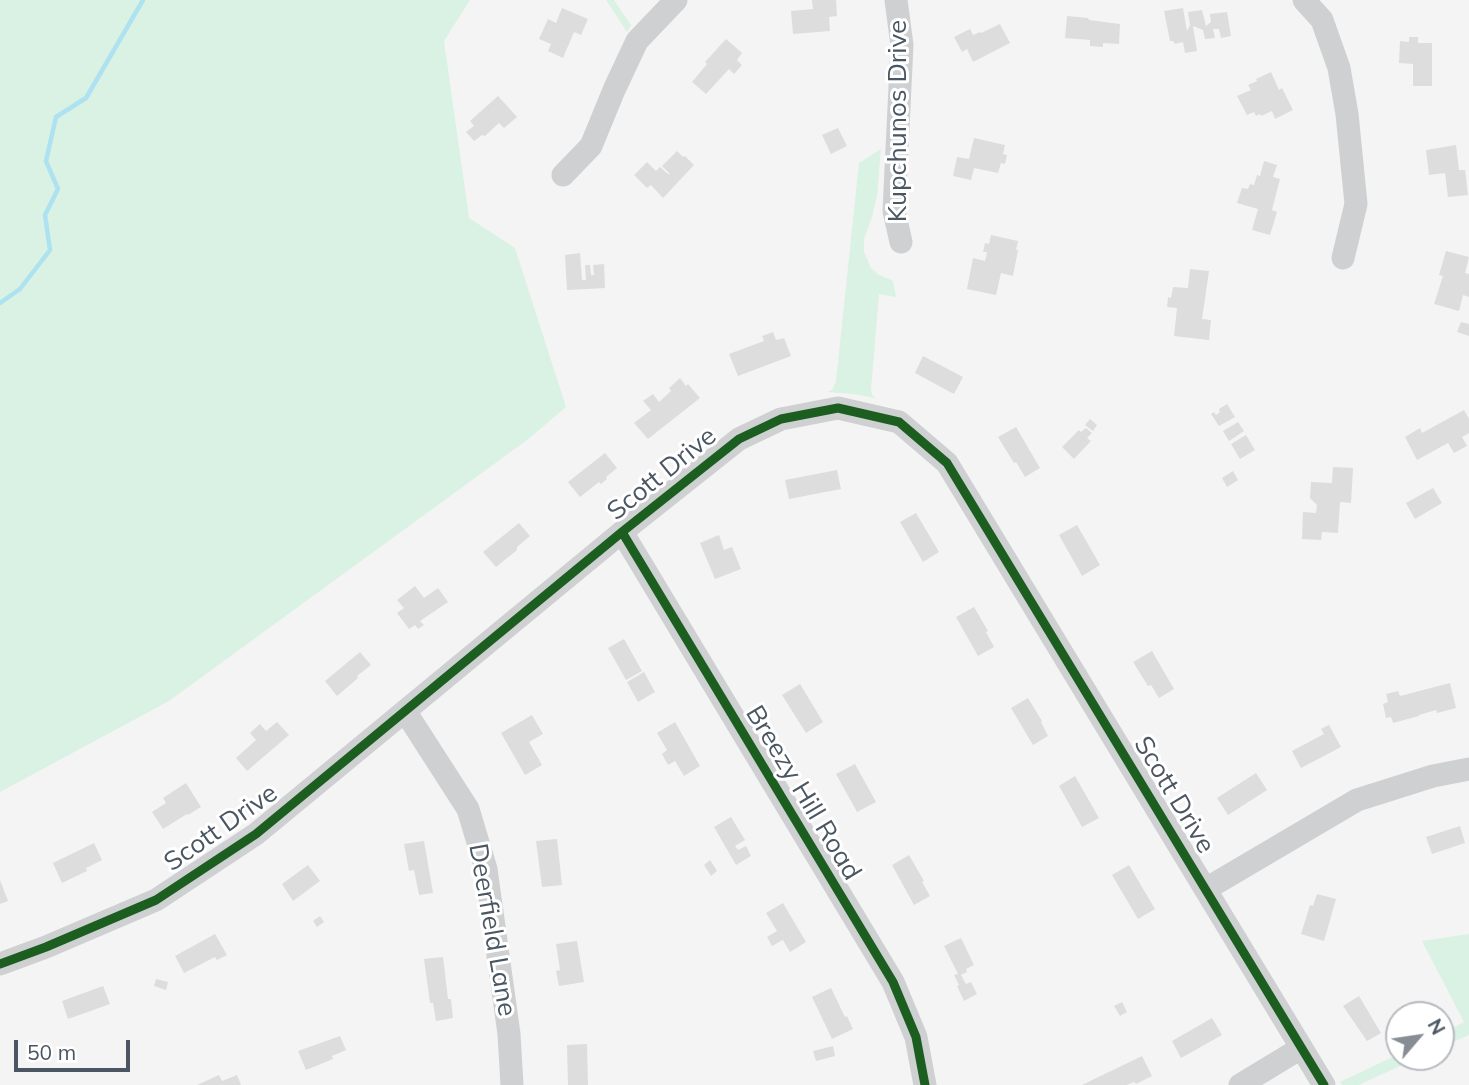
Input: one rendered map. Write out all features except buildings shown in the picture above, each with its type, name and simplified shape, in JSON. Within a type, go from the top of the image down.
[{"type":"street","points":[[563,175],[591,146],[637,41],[676,0]]},
{"type":"street","name":"Kupchunos Drive","points":[[896,0],[902,45],[894,211],[901,242]]},
{"type":"street","points":[[1304,0],[1322,20],[1339,68],[1347,114],[1356,204],[1343,258]]},
{"type":"street","name":"Scott Drive","points":[[0,964],[156,900],[256,834],[739,439],[781,419],[838,408],[899,422],[947,463],[1324,1085]]},
{"type":"street","name":"Breezy Hill Road","points":[[622,532],[892,982],[916,1037],[925,1085]]},
{"type":"street","name":"Deerfield Lane","points":[[405,711],[468,809],[486,869],[509,1034],[512,1085]]},
{"type":"street","points":[[1206,889],[1357,800],[1433,776],[1469,769]]},
{"type":"street","points":[[1240,1085],[1301,1048]]},
{"type":"green space","points":[[0,0],[470,0],[444,41],[469,218],[515,248],[566,407],[527,440],[169,701],[0,792]]},
{"type":"green space","points":[[606,0],[614,0],[631,25],[627,32]]},
{"type":"green space","points":[[881,149],[877,196],[864,239],[864,252],[871,268],[893,281],[896,297],[879,294],[871,389],[876,398],[827,392],[832,390],[836,381],[859,163]]},
{"type":"green space","points":[[1469,934],[1469,1035],[1455,1041],[1455,1027],[1464,1022],[1422,941]]},
{"type":"green space","points":[[1385,1061],[1385,1071],[1389,1071],[1359,1085],[1342,1085],[1340,1082]]},
{"type":"waterway","points":[[0,303],[20,289],[50,250],[45,215],[58,189],[46,161],[56,117],[86,98],[143,0]]},
{"type":"cycle path","points":[[0,964],[156,900],[256,834],[739,439],[781,419],[838,408],[899,422],[947,463],[1324,1085]]},
{"type":"cycle path","points":[[622,532],[893,982],[916,1037],[925,1085]]}]
